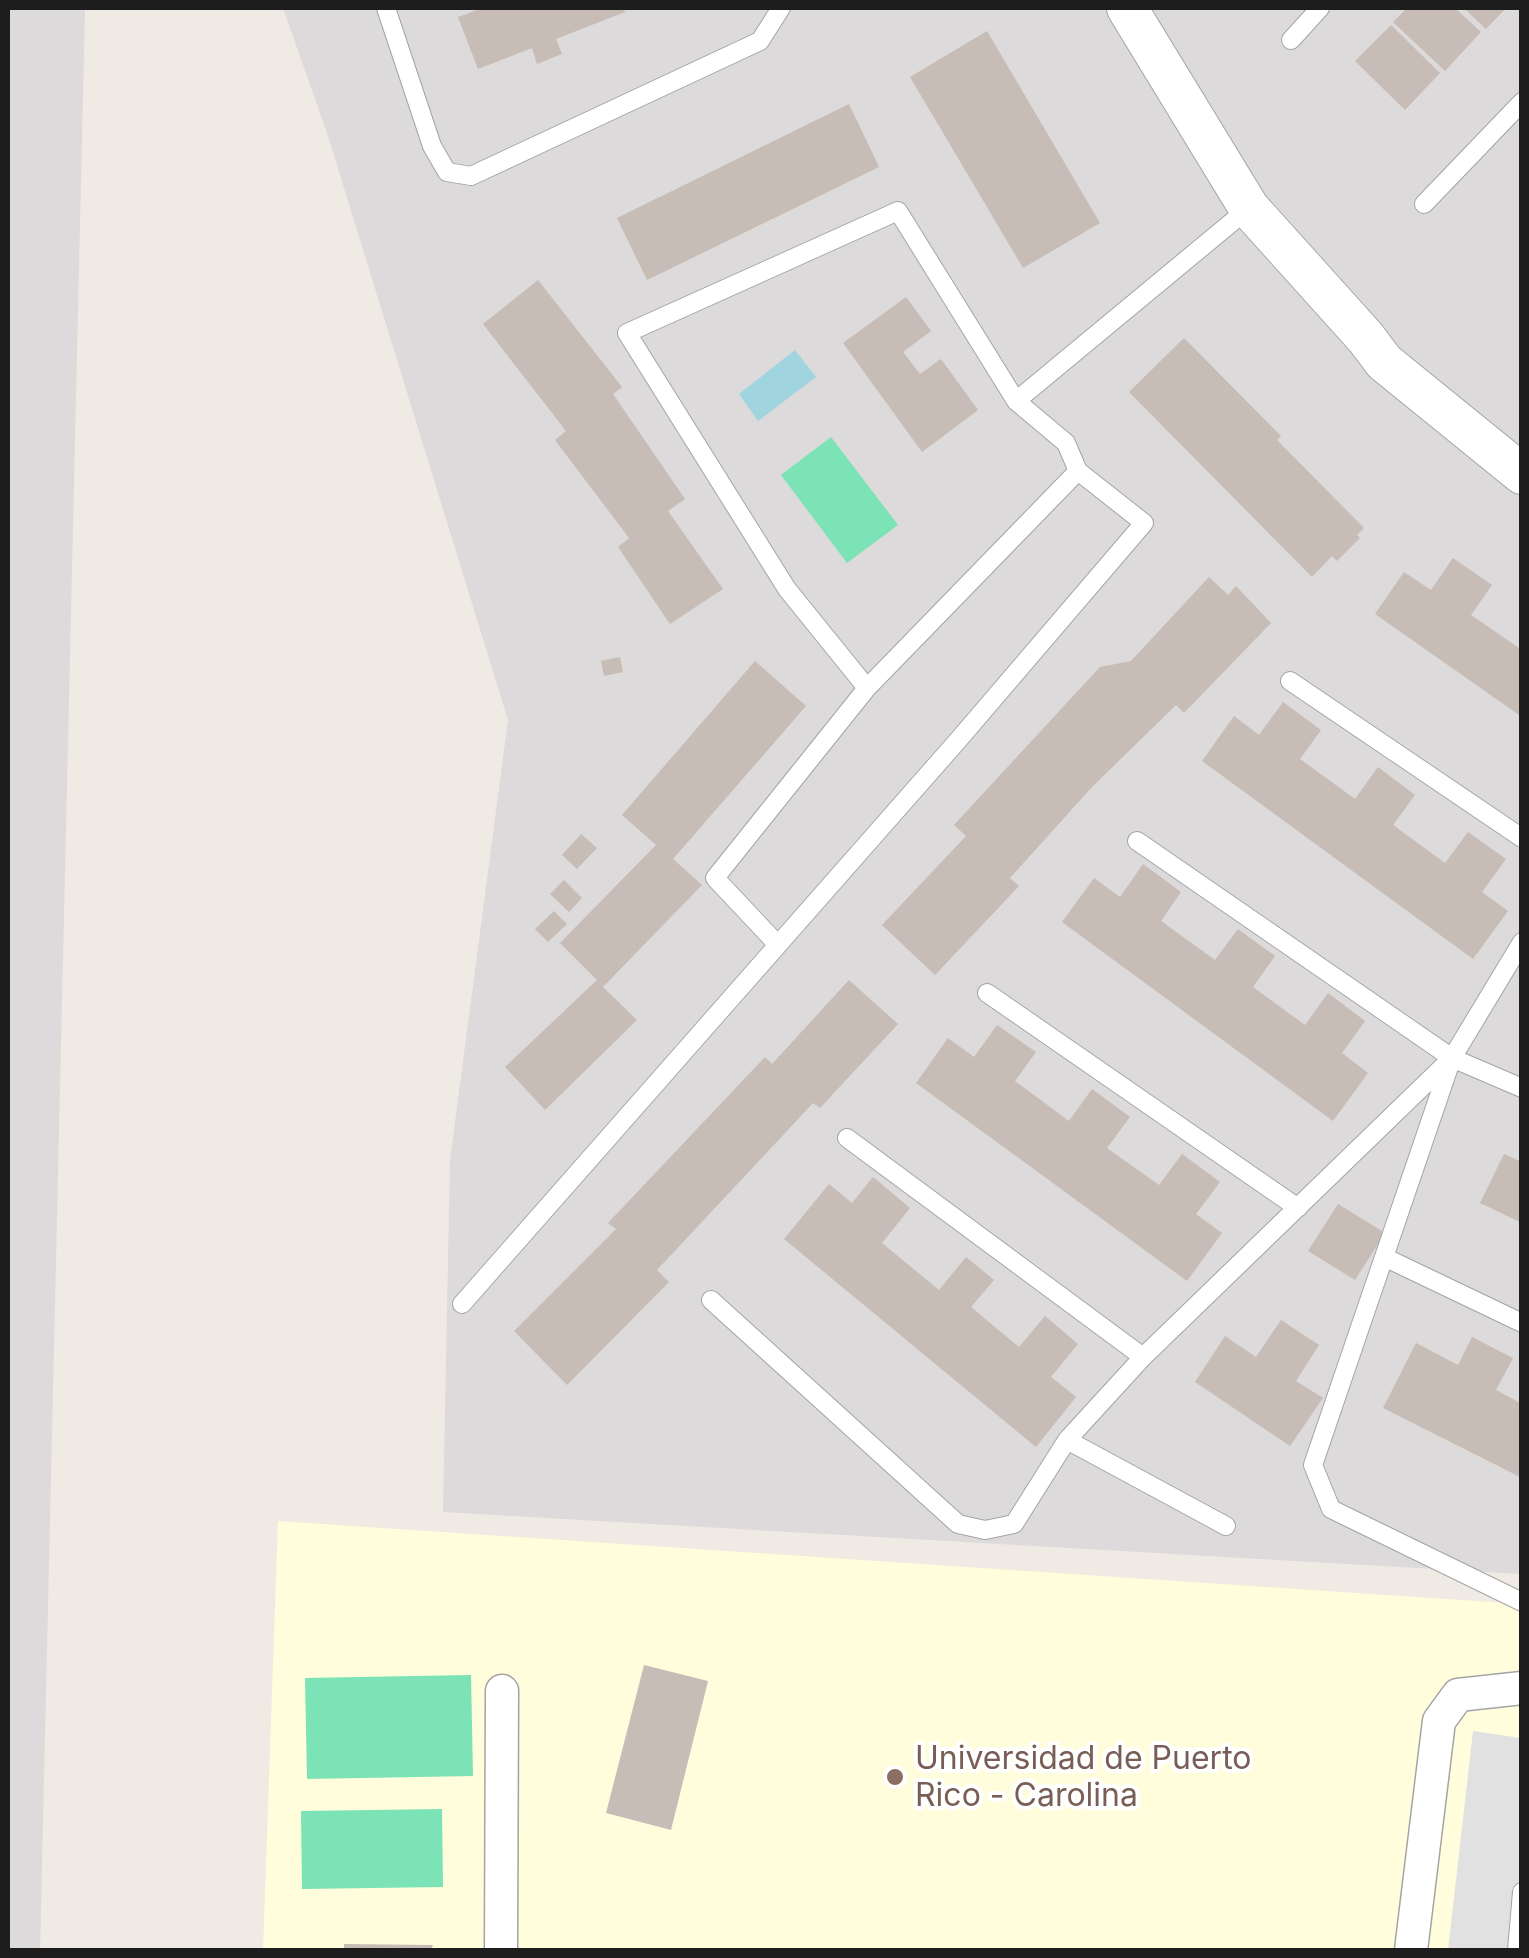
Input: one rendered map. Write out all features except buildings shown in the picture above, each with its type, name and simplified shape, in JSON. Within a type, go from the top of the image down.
[{"type":"street","points":[[1128,8],[1249,208],[1384,362],[1522,474]]},
{"type":"street","points":[[1411,1950],[1439,1721],[1458,1695],[1522,1688]]},
{"type":"street","points":[[501,1950],[502,1690]]},
{"type":"lane","points":[[386,8],[432,146],[447,172],[471,176],[760,41],[781,8]]},
{"type":"lane","points":[[1291,40],[1320,8]]},
{"type":"lane","points":[[1424,204],[1522,102]]},
{"type":"lane","points":[[1016,401],[1249,208]]},
{"type":"lane","points":[[462,1304],[1144,523],[1078,471],[1066,443],[1016,401],[898,212],[627,333],[786,589],[867,688]]},
{"type":"lane","points":[[778,946],[715,878],[867,688],[1078,471]]},
{"type":"lane","points":[[1290,681],[1522,838]]},
{"type":"lane","points":[[1137,841],[1452,1058],[1522,1088]]},
{"type":"lane","points":[[1522,942],[1452,1058],[1312,1465],[1331,1509],[1522,1602]]},
{"type":"lane","points":[[987,993],[1298,1208]]},
{"type":"lane","points":[[711,1300],[958,1524],[985,1530],[1014,1524],[1067,1440],[1143,1357],[1452,1058]]},
{"type":"lane","points":[[848,1138],[1143,1357]]},
{"type":"lane","points":[[1384,1258],[1522,1323]]},
{"type":"lane","points":[[1067,1440],[1226,1526]]},
{"type":"lane","points":[[1517,1950],[1522,1892]]},
{"type":"shaded area","points":[[8,8],[85,8],[40,1950],[8,1950]]},
{"type":"shaded area","points":[[283,8],[1521,8],[1521,1574],[443,1512],[450,1160],[508,720],[328,136]]},
{"type":"shaded area","name":"Universidad de Puerto Rico - Carolina","points":[[278,1521],[1521,1604],[1521,1950],[263,1950]]},
{"type":"shaded area","points":[[1473,1731],[1521,1738],[1521,1950],[1448,1950]]},
{"type":"green space","points":[[831,437],[898,525],[847,563],[781,475]]},
{"type":"green space","points":[[471,1675],[473,1776],[307,1779],[305,1678]]},
{"type":"green space","points":[[442,1809],[443,1887],[302,1889],[301,1811]]},
{"type":"water","points":[[795,350],[816,377],[758,421],[739,394]]},
{"type":"place","name":"Universidad de Puerto Rico - Carolina","points":[[895,1777]]}]
